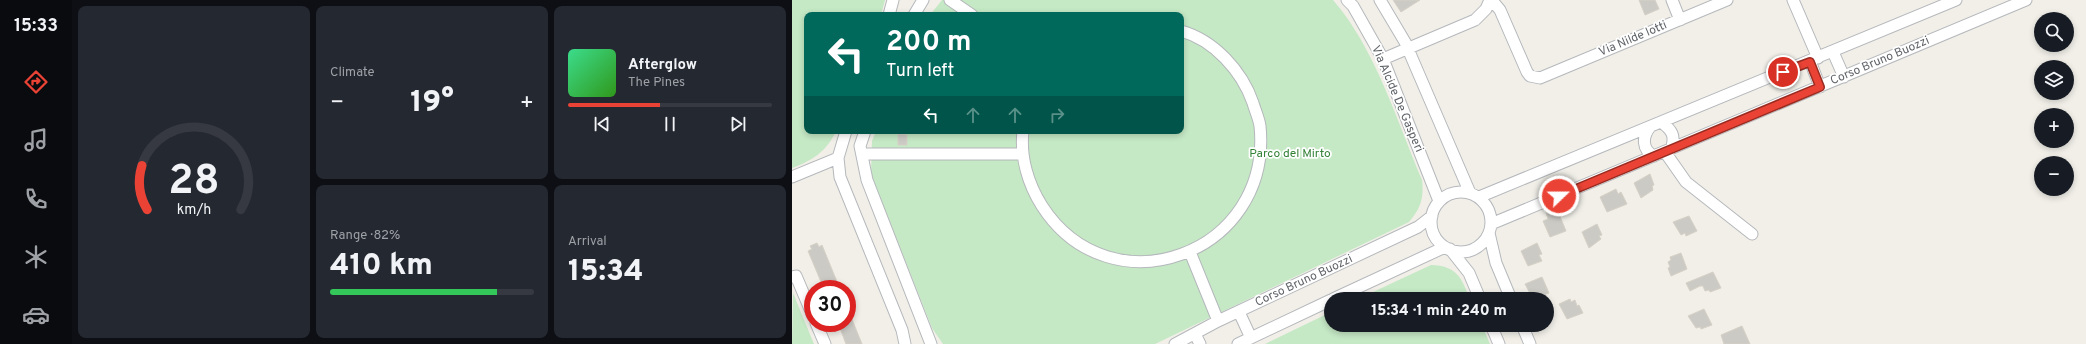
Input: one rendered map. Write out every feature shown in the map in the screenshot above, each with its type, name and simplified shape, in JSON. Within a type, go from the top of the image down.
[{"type":"street","points":[[890,12],[893,0]]},
{"type":"street","points":[[916,12],[923,0]]},
{"type":"street","points":[[950,0],[968,12]]},
{"type":"street","name":"Via Alcide De Gasperi","points":[[1347,0],[1353,6],[1383,59],[1439,202]]},
{"type":"street","points":[[1380,0],[1408,49],[1474,195],[1486,205],[1490,214],[1490,229],[1496,263],[1508,292]]},
{"type":"street","points":[[1672,0],[1680,20]]},
{"type":"street","name":"Via Nilde Iotti","points":[[1490,1],[1500,10],[1527,72],[1530,76],[1540,78],[1727,0]]},
{"type":"street","points":[[1793,0],[1814,60],[1820,87]]},
{"type":"street","points":[[1477,292],[1469,273],[1434,234],[1432,216],[1439,202],[1453,193],[1474,195],[1650,127],[1956,0]]},
{"type":"street","name":"Corso Bruno Buozzi","points":[[1490,229],[1654,156],[2026,0]]},
{"type":"street","points":[[1383,59],[1475,20],[1481,16],[1490,1]]},
{"type":"street","points":[[1023,134],[1023,154],[1032,190],[1053,222],[1082,246],[1116,260],[1154,262],[1190,252],[1219,234],[1241,209],[1256,178],[1260,154],[1260,125],[1248,88],[1224,56],[1191,34],[1184,32]]},
{"type":"street","points":[[1833,52],[1844,76]]},
{"type":"street","points":[[1661,122],[1670,128],[1674,136],[1668,151],[1686,182],[1752,234]]},
{"type":"street","points":[[1650,127],[1644,134],[1644,140],[1650,154],[1654,156]]},
{"type":"street","points":[[845,134],[838,158],[840,178],[902,330],[905,344]]},
{"type":"street","points":[[864,134],[860,146],[866,180],[931,344]]},
{"type":"street","points":[[862,154],[1023,154]]},
{"type":"street","points":[[792,177],[838,158]]},
{"type":"street","name":"Corso Bruno Buozzi","points":[[1175,344],[1218,321],[1418,227],[1432,216]]},
{"type":"street","points":[[1348,292],[1448,248],[1469,251],[1484,241],[1490,229]]},
{"type":"street","points":[[1190,252],[1218,321]]},
{"type":"street","points":[[793,273],[804,297]]},
{"type":"street","points":[[1238,344],[1324,303]]},
{"type":"street","points":[[1239,312],[1251,338]]},
{"type":"street","points":[[820,332],[825,344]]},
{"type":"street","points":[[1494,332],[1500,344]]},
{"type":"street","points":[[1525,332],[1530,344]]},
{"type":"street","points":[[1195,334],[1200,344]]},
{"type":"green space","points":[[792,0],[885,0],[882,12],[804,12],[804,134],[834,134],[823,150],[806,162],[792,168]]},
{"type":"green space","name":"Parco del Mirto","points":[[942,0],[1333,0],[1348,19],[1361,40],[1384,86],[1422,180],[1421,202],[1409,222],[1155,344],[943,344],[932,328],[871,174],[872,141],[875,134],[1184,134],[1184,12],[932,12]]},
{"type":"green space","points":[[1431,265],[1452,270],[1461,279],[1467,292],[1373,292]]},
{"type":"green space","points":[[793,293],[804,320],[804,332],[809,332],[814,344],[792,344]]},
{"type":"green space","points":[[1324,315],[1324,332],[1485,332],[1490,344],[1265,344]]},
{"type":"building","points":[[1393,0],[1420,0],[1401,12]]},
{"type":"building","points":[[1639,0],[1655,0],[1659,9],[1645,15]]},
{"type":"building","points":[[898,134],[907,135],[907,145],[898,145]]},
{"type":"building","points":[[1650,174],[1654,185],[1652,186],[1653,190],[1641,198],[1634,183]]},
{"type":"building","points":[[1616,189],[1618,194],[1621,192],[1627,204],[1607,212],[1600,197]]},
{"type":"building","points":[[1557,209],[1566,231],[1550,237],[1543,221],[1548,219],[1546,213]]},
{"type":"building","points":[[1689,216],[1697,231],[1686,236],[1685,233],[1681,235],[1673,222]]},
{"type":"building","points":[[1597,224],[1602,235],[1599,236],[1601,239],[1589,248],[1582,232]]},
{"type":"building","points":[[817,243],[819,247],[822,245],[836,280],[820,280],[808,251],[812,249],[810,246]]},
{"type":"building","points":[[1537,243],[1542,254],[1539,255],[1542,261],[1528,266],[1521,251]]},
{"type":"building","points":[[1681,253],[1687,269],[1671,276],[1668,268],[1670,267],[1668,262],[1671,260],[1670,257]]},
{"type":"building","points":[[1713,272],[1721,288],[1710,292],[1709,290],[1705,291],[1703,286],[1700,286],[1690,291],[1686,283]]},
{"type":"building","points":[[1542,277],[1549,292],[1529,292],[1525,284]]},
{"type":"building","points":[[1570,299],[1571,302],[1575,300],[1577,306],[1579,305],[1583,313],[1567,319],[1559,304]]},
{"type":"building","points":[[1704,309],[1712,325],[1701,329],[1700,327],[1696,328],[1688,316]]},
{"type":"building","points":[[1742,326],[1750,344],[1724,344],[1721,335]]},
{"type":"building","points":[[856,329],[862,344],[846,344],[841,332],[856,332]]},
{"type":"route","points":[[1559,196],[1820,87],[1810,62],[1783,72]]}]
